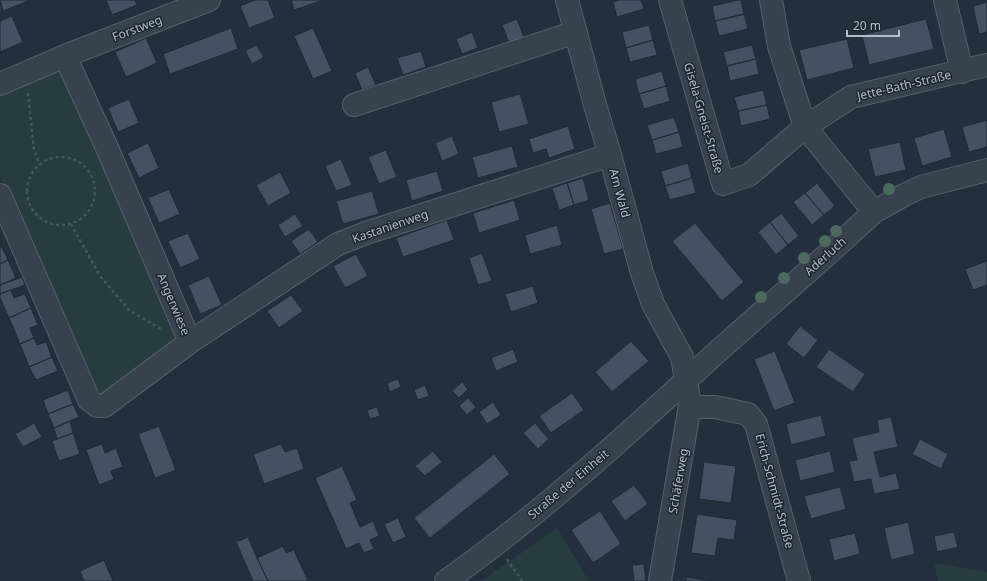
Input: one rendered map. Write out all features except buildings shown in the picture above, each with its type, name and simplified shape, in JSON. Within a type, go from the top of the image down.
[{"type":"street","name":"Forstweg","points":[[65,56],[209,0]]},
{"type":"street","name":"Am Wald","points":[[567,0],[642,273],[653,304],[682,357],[686,381]]},
{"type":"street","name":"Gisela-Gneist-Straße","points":[[670,0],[723,184],[749,175],[805,127]]},
{"type":"street","points":[[771,0],[779,46],[805,127],[874,212]]},
{"type":"street","points":[[945,0],[962,72]]},
{"type":"street","points":[[354,106],[576,32]]},
{"type":"street","points":[[0,84],[65,56]]},
{"type":"street","name":"Angerwiese","points":[[0,195],[89,400],[97,406],[104,406],[188,337],[108,150],[65,56]]},
{"type":"street","name":"Jette-Bath-Straße","points":[[805,127],[851,97],[987,65]]},
{"type":"street","name":"Kastanienweg","points":[[188,337],[338,244],[366,233],[610,155]]},
{"type":"street","name":"Aderluch","points":[[686,381],[874,212],[921,187],[987,170]]},
{"type":"street","name":"Schäferweg","points":[[660,581],[691,407],[686,381]]},
{"type":"street","name":"Straße der Einheit","points":[[446,581],[496,544],[556,496],[686,381]]},
{"type":"street","name":"Erich-Schmidt-Straße","points":[[691,407],[715,407],[748,414],[756,424],[799,581]]},
{"type":"path","points":[[26,73],[34,150],[40,165]]},
{"type":"path","points":[[61,157],[72,159],[82,164],[90,173],[94,183],[95,194],[93,205],[87,214],[71,224],[56,225],[46,222],[37,215],[30,206],[27,195],[28,184],[32,173],[40,165],[50,159],[61,157]]},
{"type":"path","points":[[71,224],[100,276],[129,310],[159,328],[188,337]]},
{"type":"path","points":[[496,544],[522,581]]},
{"type":"green space","points":[[63,65],[182,340],[100,399],[0,178],[0,91]]},
{"type":"green space","points":[[557,528],[589,581],[481,581]]},
{"type":"green space","points":[[934,563],[987,572],[987,581],[938,581]]}]
